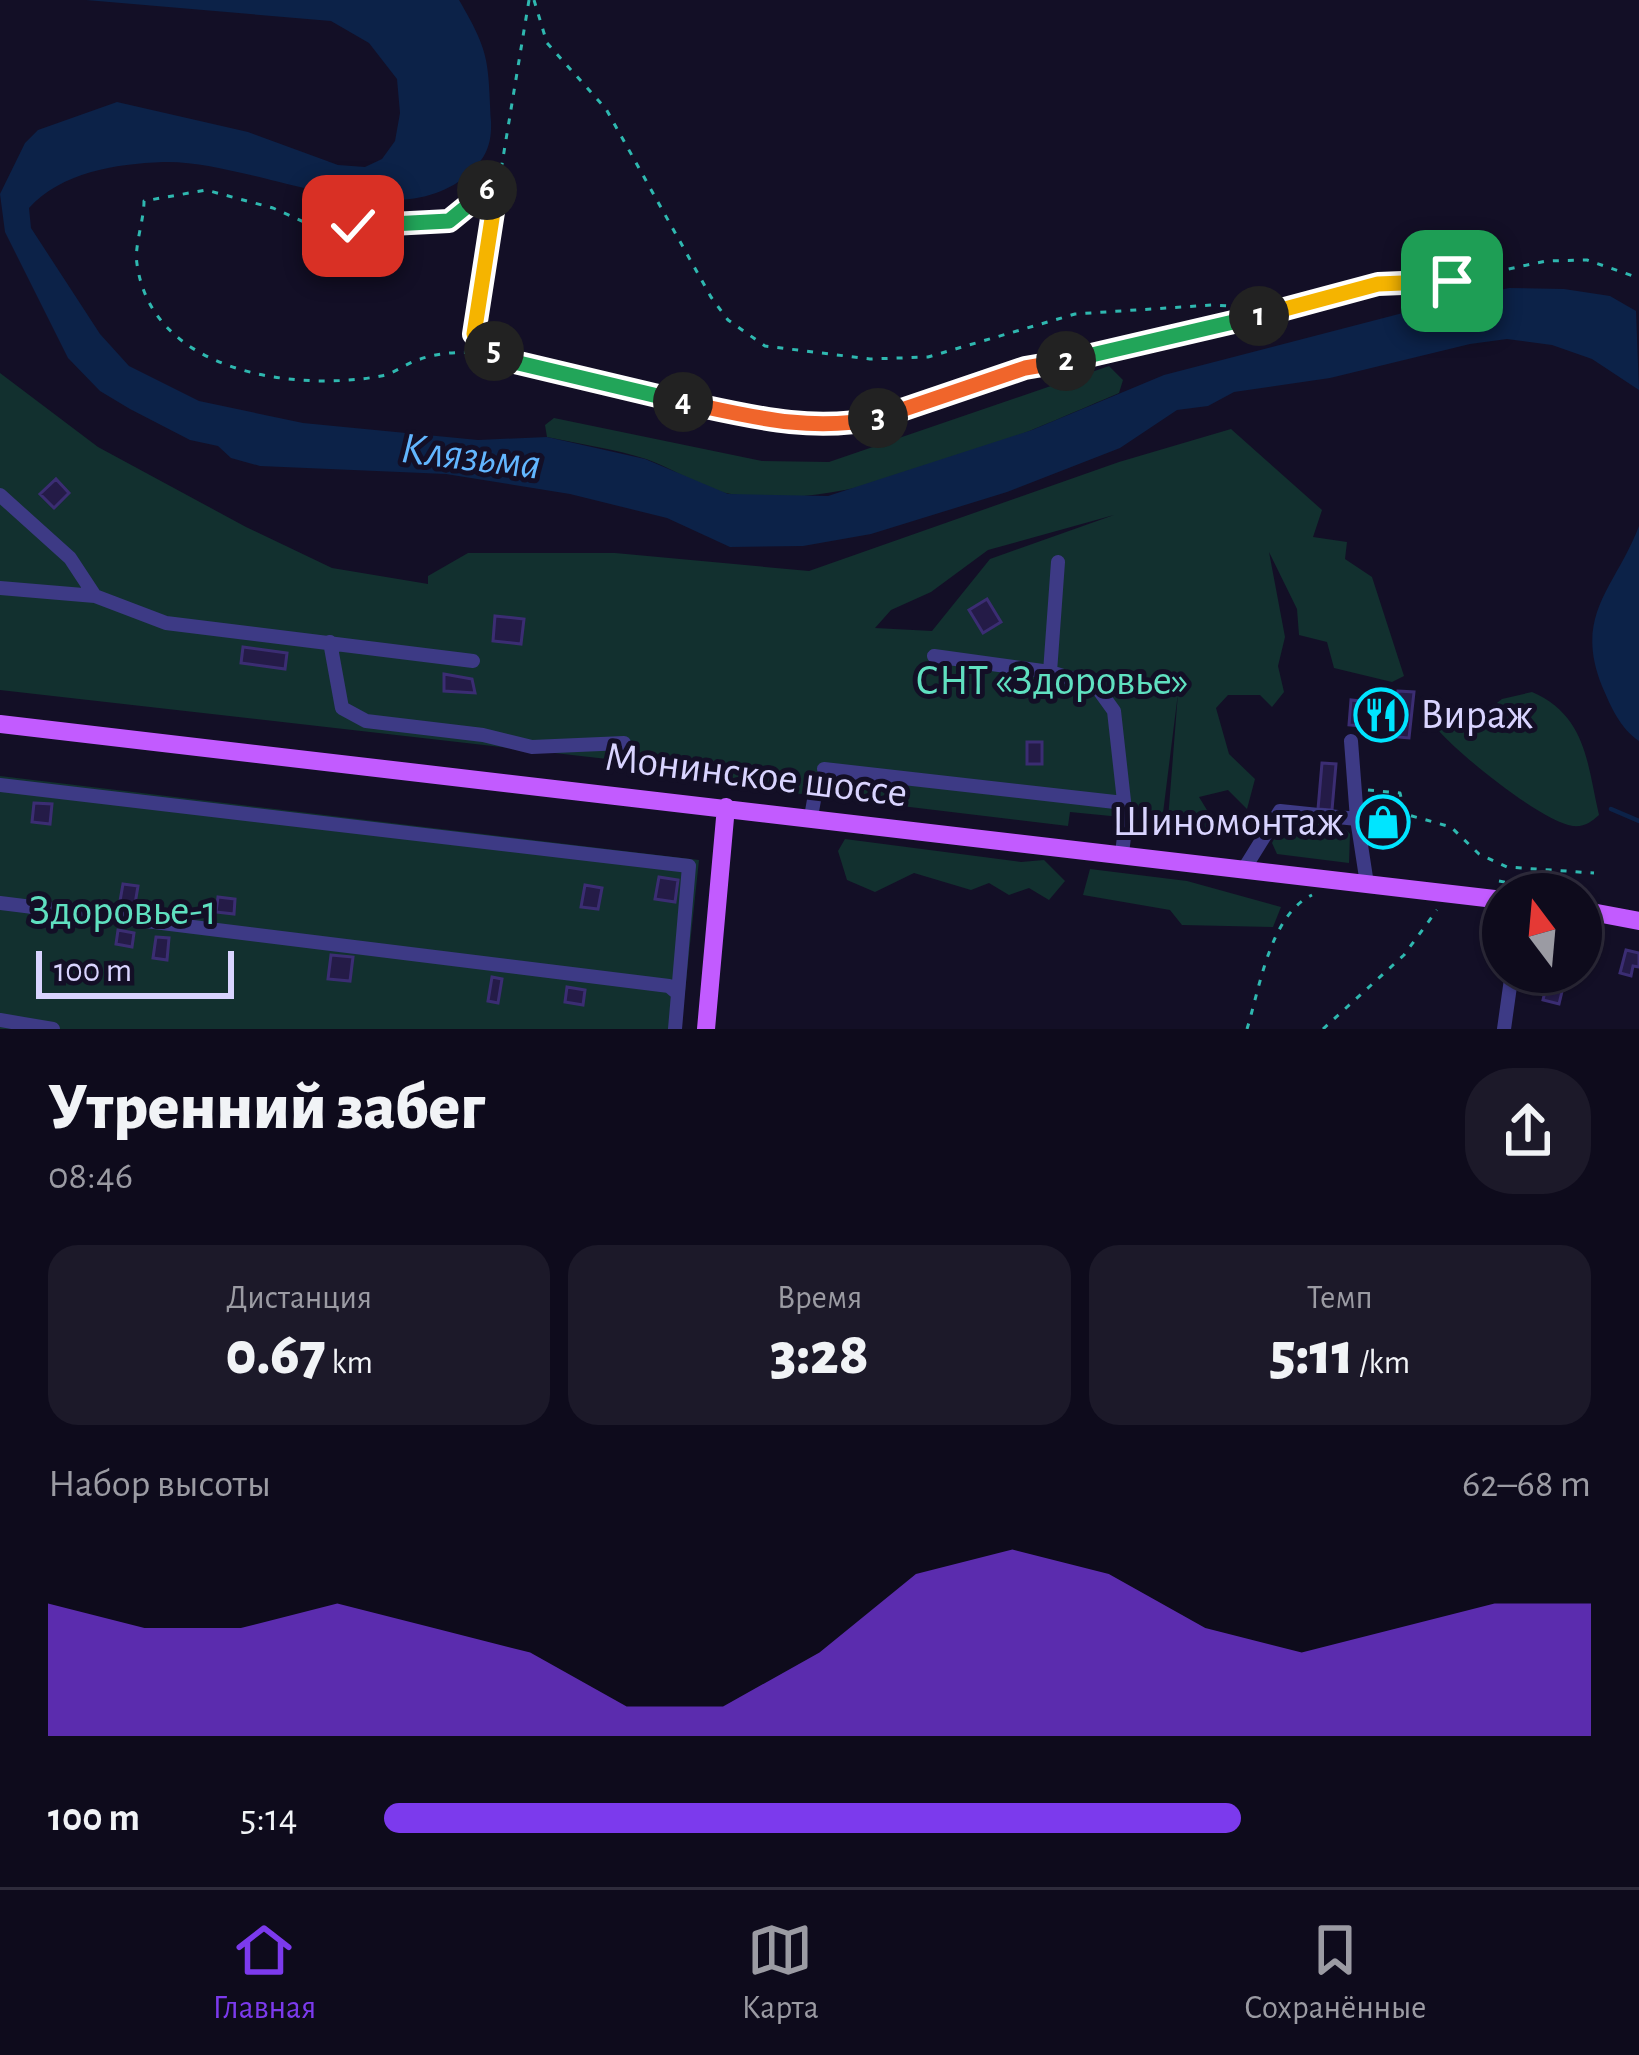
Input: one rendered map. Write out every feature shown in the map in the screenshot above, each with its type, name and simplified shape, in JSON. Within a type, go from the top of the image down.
[{"type":"main road","name":"Монинское шоссе","points":[[0,724],[1367,884],[1482,889]]},
{"type":"main road","points":[[706,1029],[726,806]]},
{"type":"main road","points":[[1602,914],[1634,920]]},
{"type":"street","points":[[0,495],[70,558],[95,596]]},
{"type":"street","points":[[1050,672],[1058,562]]},
{"type":"street","points":[[0,588],[95,596],[153,620],[473,661]]},
{"type":"street","points":[[330,642],[342,708],[366,721],[483,735],[543,749],[624,743]]},
{"type":"street","points":[[934,656],[1050,672],[1096,686],[1114,711],[1124,802],[1122,854]]},
{"type":"street","points":[[1351,740],[1367,884]]},
{"type":"street","points":[[811,817],[821,776],[1124,802]]},
{"type":"street","points":[[0,784],[689,866],[675,1029]]},
{"type":"street","points":[[1244,868],[1280,811],[1357,820]]},
{"type":"street","points":[[0,903],[669,986],[675,991]]},
{"type":"street","points":[[1504,1029],[1509,993]]},
{"type":"street","points":[[0,1020],[53,1029]]},
{"type":"path","points":[[498,354],[474,334],[531,0]]},
{"type":"path","points":[[531,0],[548,43],[606,109],[711,297],[728,320],[765,346],[798,354],[832,350],[870,359],[928,357],[1075,314],[1212,305],[1285,310]]},
{"type":"path","points":[[498,180],[449,221],[422,226],[315,227],[223,194],[174,191],[144,200],[144,233],[136,259],[158,314],[187,346],[249,372],[323,380],[382,376],[448,351],[498,354],[529,366],[789,424],[851,424],[1025,368],[1285,310],[1378,284],[1452,281],[1546,261],[1587,260],[1639,278]]},
{"type":"path","points":[[1354,788],[1400,793],[1405,814],[1451,827],[1479,854],[1508,867],[1594,873]]},
{"type":"path","points":[[1246,1029],[1282,924],[1296,902],[1341,880]]},
{"type":"path","points":[[1323,1029],[1404,956],[1440,905]]},
{"type":"green space","points":[[1109,366],[1123,380],[1119,393],[928,468],[825,493],[776,498],[731,494],[646,459],[547,437],[545,425],[554,418],[762,461],[829,462]]},
{"type":"green space","name":"СНТ «Здоровье»","points":[[0,373],[98,447],[246,527],[332,568],[428,584],[428,576],[468,553],[615,553],[809,571],[1119,462],[1231,429],[1322,510],[1313,537],[1347,542],[1345,559],[1372,577],[1404,676],[1392,682],[1334,668],[1327,642],[1299,635],[1297,609],[1269,552],[1285,637],[1278,666],[1284,692],[1272,707],[1260,695],[1228,695],[1216,708],[1229,754],[1255,779],[1247,809],[1228,790],[1199,797],[1221,833],[1167,832],[1178,693],[1162,821],[1070,812],[1068,826],[668,778],[669,766],[0,690]],"holes":[[[1114,515],[990,559],[932,631],[875,628],[891,610],[931,592],[988,550]]]},
{"type":"green space","points":[[1532,692],[1564,714],[1582,743],[1599,815],[1584,825],[1559,822],[1542,813],[1483,771],[1439,731],[1439,719],[1452,711],[1476,719],[1502,699]]},
{"type":"green space","name":"Здоровье-1","points":[[0,776],[699,860],[681,1029],[0,1029]]},
{"type":"green space","points":[[1296,819],[1342,825],[1350,834],[1349,863],[1277,854],[1272,843],[1280,827]]},
{"type":"green space","points":[[845,839],[1021,862],[1044,860],[1065,881],[1049,900],[1029,888],[1009,895],[989,883],[971,890],[914,873],[875,892],[847,880],[838,851]]},
{"type":"green space","points":[[1090,869],[1187,881],[1281,907],[1273,927],[1182,925],[1170,910],[1083,895]]},
{"type":"water","name":"Клязьма","points":[[86,0],[459,0],[486,58],[489,145],[466,176],[435,193],[399,200],[360,198],[198,164],[163,162],[90,172],[57,186],[29,208],[31,228],[100,334],[129,366],[199,401],[303,423],[478,440],[547,437],[645,459],[728,494],[828,496],[1032,430],[1164,375],[1509,288],[1610,296],[1636,311],[1639,390],[1592,359],[1552,345],[1507,339],[1470,344],[1330,378],[1234,392],[1208,406],[1177,410],[1120,448],[1007,492],[871,534],[803,546],[730,547],[667,518],[570,494],[446,474],[260,466],[231,458],[218,446],[190,440],[130,409],[100,391],[68,358],[5,232],[0,194],[25,143],[38,130],[117,102],[248,132],[338,165],[365,167],[382,159],[395,141],[400,113],[397,79],[369,43],[331,21]]},
{"type":"water","points":[[1639,526],[1639,741],[1609,702],[1594,661],[1592,639],[1601,602]]},
{"type":"building","points":[[56,479],[69,493],[54,508],[40,494]]},
{"type":"building","points":[[987,599],[1001,622],[983,633],[969,610]]},
{"type":"building","points":[[495,616],[524,619],[521,644],[493,641]]},
{"type":"building","points":[[243,647],[287,653],[285,669],[241,663]]},
{"type":"building","points":[[444,674],[472,679],[475,693],[444,691]]},
{"type":"building","name":"Вираж","points":[[1398,691],[1414,692],[1409,738],[1385,736],[1386,728],[1349,725],[1351,700],[1397,705]]},
{"type":"building","points":[[1027,742],[1042,742],[1042,764],[1027,764]]},
{"type":"building","points":[[1322,763],[1336,764],[1332,810],[1318,809]]},
{"type":"building","points":[[34,803],[52,804],[50,824],[32,822]]},
{"type":"building","points":[[659,877],[678,880],[675,902],[655,899]]},
{"type":"building","points":[[123,884],[138,886],[135,904],[120,901]]},
{"type":"building","points":[[585,885],[602,888],[598,909],[581,907]]},
{"type":"building","points":[[218,897],[235,899],[234,914],[216,912]]},
{"type":"building","points":[[118,930],[134,933],[132,947],[116,944]]},
{"type":"building","points":[[156,937],[169,938],[167,960],[153,958]]},
{"type":"building","points":[[1626,950],[1639,953],[1639,967],[1633,966],[1631,976],[1620,973]]},
{"type":"building","points":[[331,955],[353,957],[350,981],[328,979]]},
{"type":"building","points":[[492,977],[502,979],[498,1003],[488,1001]]},
{"type":"building","points":[[567,987],[585,990],[583,1005],[565,1002]]},
{"type":"building","points":[[1545,993],[1562,993],[1559,1004],[1543,1000]]},
{"type":"waterway","points":[[1611,809],[1639,821]]},
{"type":"place","name":"Вираж","points":[[1381,715]]},
{"type":"place","name":"Шиномонтаж","points":[[1383,822]]},
{"type":"route","points":[[353,226],[449,221],[498,180],[474,334],[506,360],[789,424],[851,424],[1025,368],[1115,352],[1378,284],[1452,281]]}]
